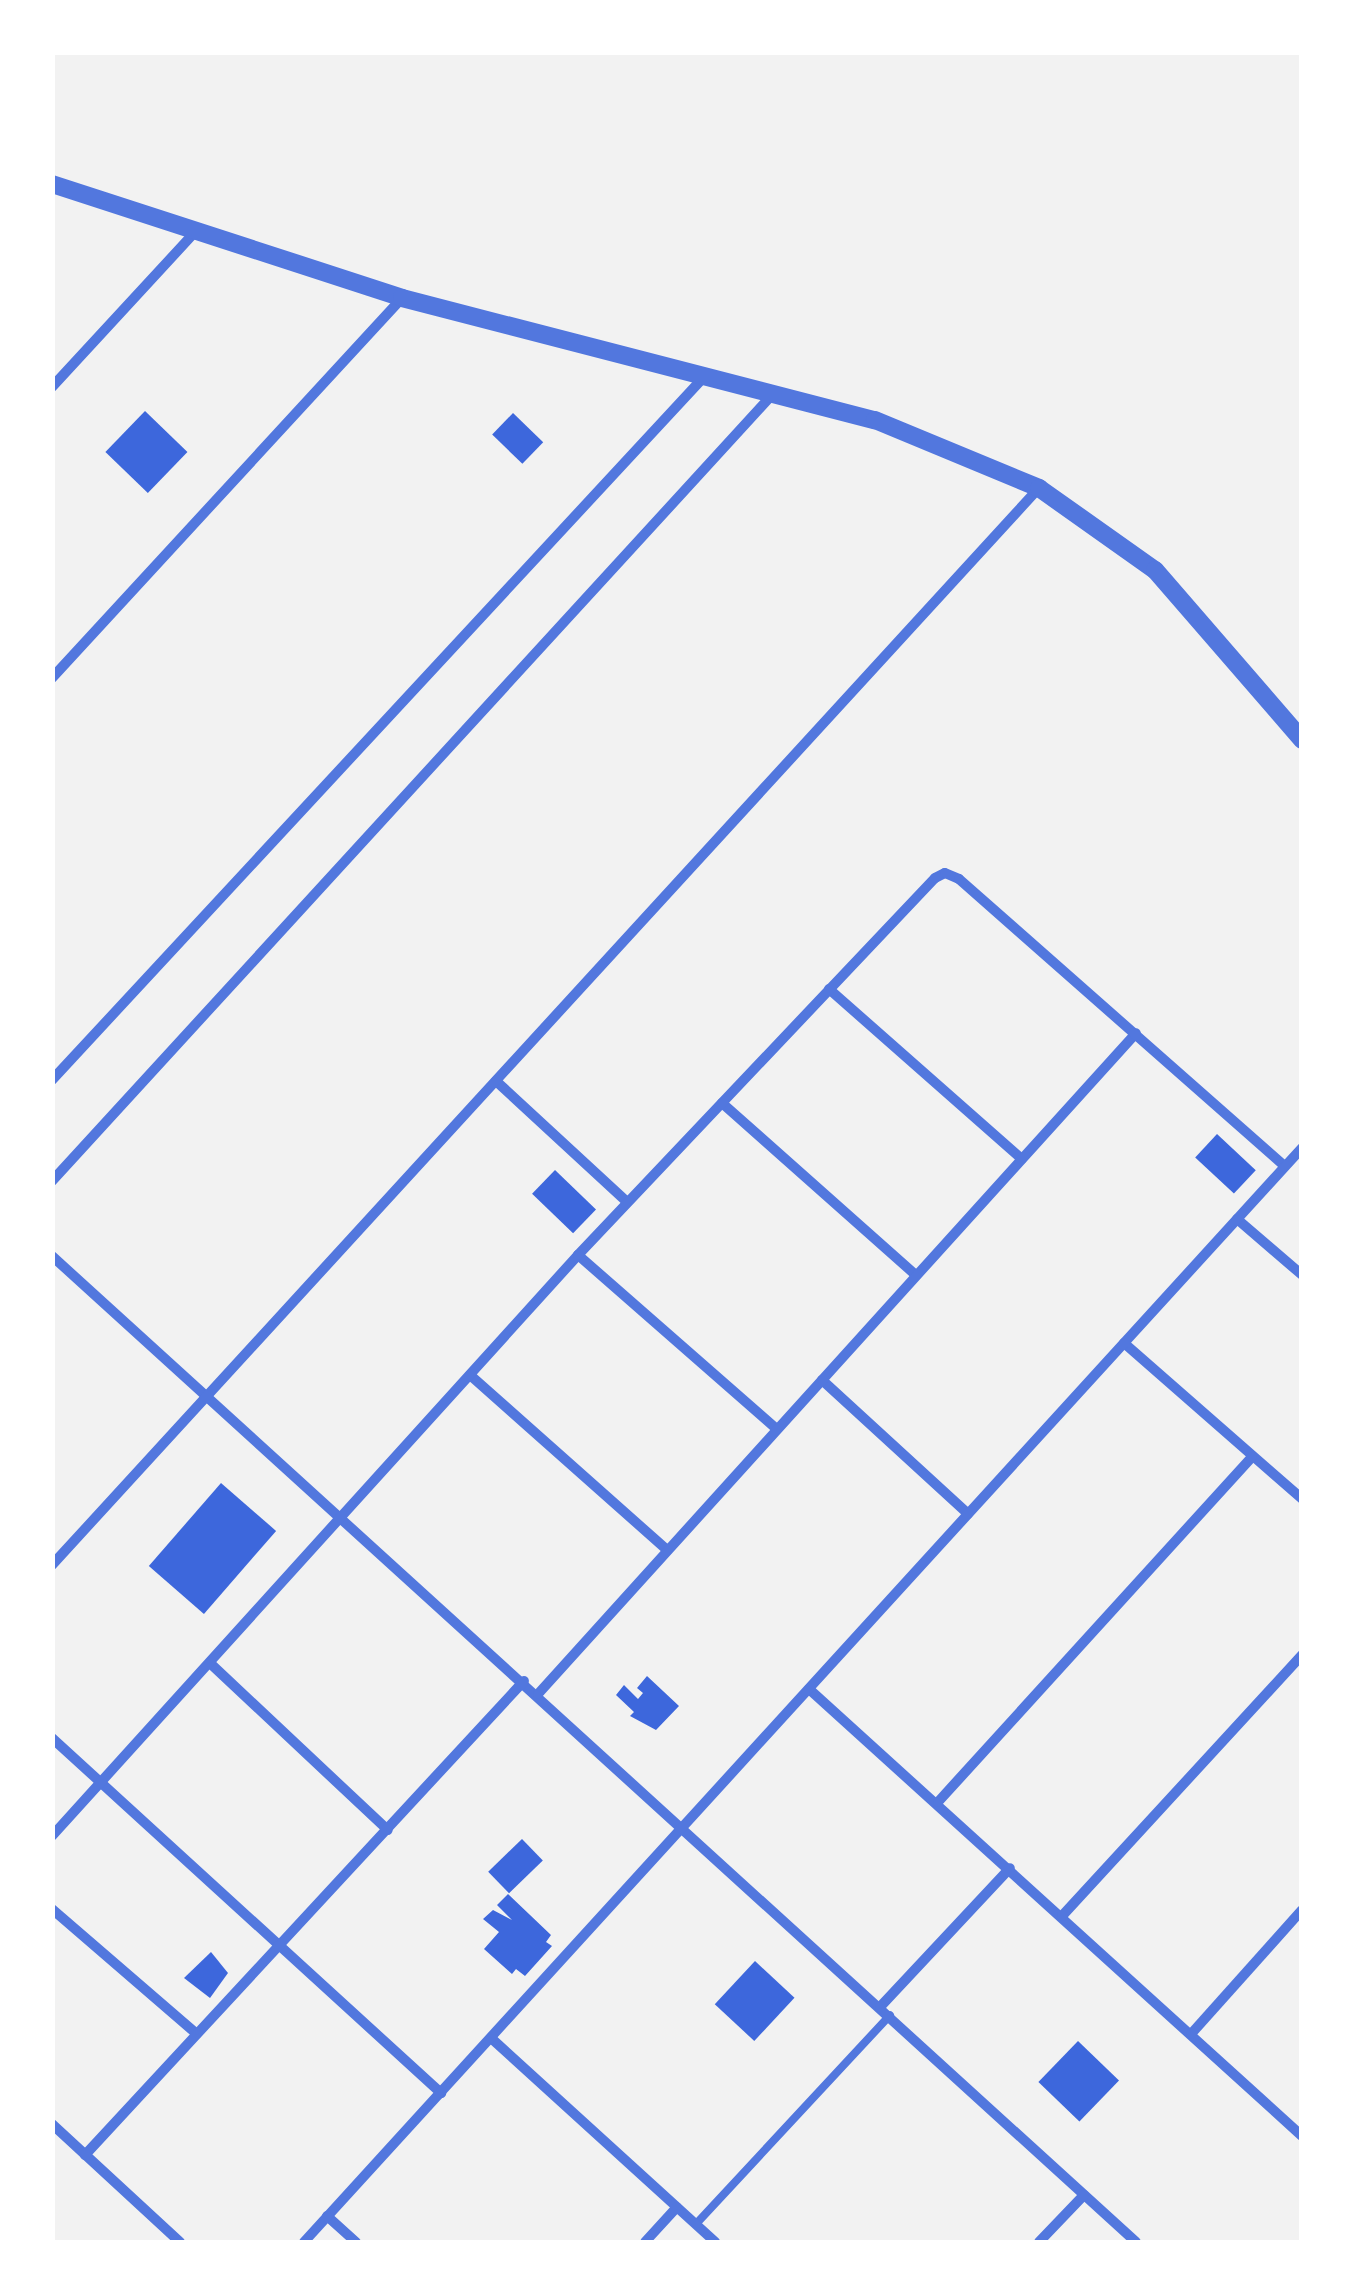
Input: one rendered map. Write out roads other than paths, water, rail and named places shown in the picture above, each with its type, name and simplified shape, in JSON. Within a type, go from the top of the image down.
[{"type":"street","points":[[52,184],[402,298],[702,379],[875,420],[1039,488],[1155,570],[1302,740]]},
{"type":"street","points":[[52,388],[196,231]]},
{"type":"street","points":[[52,678],[402,298]]},
{"type":"street","points":[[52,1080],[702,379]]},
{"type":"street","points":[[52,1181],[771,396]]},
{"type":"street","points":[[52,1565],[1039,488]]},
{"type":"street","points":[[52,1836],[627,1202],[923,888],[945,873],[1136,1033],[1286,1166]]},
{"type":"street","points":[[829,989],[1022,1160]]},
{"type":"street","points":[[538,1694],[1136,1033]]},
{"type":"street","points":[[496,1082],[627,1202]]},
{"type":"street","points":[[722,1103],[916,1275]]},
{"type":"street","points":[[304,2242],[1302,1148]]},
{"type":"street","points":[[1236,1220],[1302,1275]]},
{"type":"street","points":[[578,1255],[777,1429]]},
{"type":"street","points":[[52,1256],[684,1826],[1136,2242]]},
{"type":"street","points":[[1124,1343],[1302,1500]]},
{"type":"street","points":[[470,1375],[667,1550]]},
{"type":"street","points":[[822,1380],[968,1514]]},
{"type":"street","points":[[938,1802],[1252,1457]]},
{"type":"street","points":[[1062,1916],[1302,1655]]},
{"type":"street","points":[[212,1664],[388,1830]]},
{"type":"street","points":[[85,2155],[524,1681]]},
{"type":"street","points":[[808,1690],[938,1802],[1302,2136]]},
{"type":"street","points":[[52,1738],[441,2092]]},
{"type":"street","points":[[880,2006],[1010,1868]]},
{"type":"street","points":[[52,1909],[197,2034]]},
{"type":"street","points":[[1191,2034],[1302,1910]]},
{"type":"street","points":[[491,2038],[715,2242]]},
{"type":"street","points":[[52,2124],[180,2242]]},
{"type":"street","points":[[1039,2242],[1084,2194]]},
{"type":"street","points":[[645,2242],[677,2207]]},
{"type":"street","points":[[327,2216],[356,2242]]},
{"type":"lane","points":[[696,2224],[890,2015]]}]
